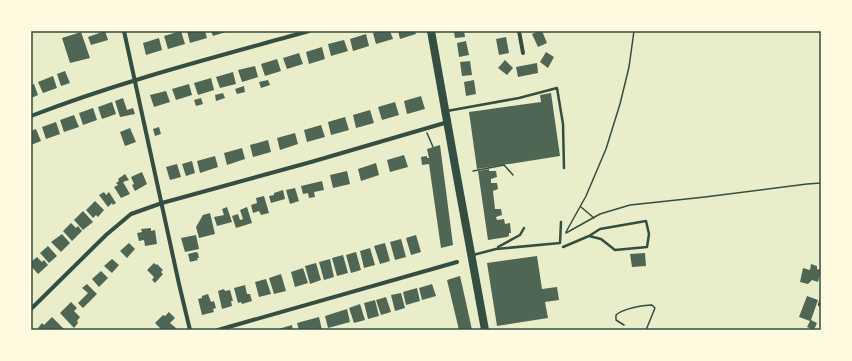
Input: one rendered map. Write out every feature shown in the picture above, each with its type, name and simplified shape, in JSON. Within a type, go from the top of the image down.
[{"type":"highway","points":[[431,31],[448,122],[470,256],[485,330]]},
{"type":"street","points":[[124,31],[190,330]]},
{"type":"street","points":[[31,116],[64,103],[135,80],[309,31]]},
{"type":"street","points":[[519,31],[523,53]]},
{"type":"street","points":[[31,309],[106,235],[131,214],[162,203],[448,122]]},
{"type":"street","points":[[218,330],[457,262]]},
{"type":"lane","points":[[446,111],[519,98],[557,88],[563,124],[564,168]]},
{"type":"lane","points":[[564,246],[589,236],[600,229],[646,221],[648,234],[647,247],[615,250],[601,239],[589,236]]},
{"type":"lane","points":[[470,256],[496,249],[560,242],[561,222]]},
{"type":"lane","points":[[496,249],[520,235],[524,228]]},
{"type":"lane","points":[[819,305],[821,299]]},
{"type":"path","points":[[634,31],[629,67],[620,104],[606,149],[587,196],[566,233],[609,210],[630,205],[807,184],[821,184]]},
{"type":"path","points":[[426,129],[428,138],[433,147]]},
{"type":"path","points":[[472,171],[504,165],[513,175]]},
{"type":"path","points":[[581,207],[594,218]]},
{"type":"path","points":[[624,324],[616,320],[616,315],[618,313],[624,310],[652,305],[655,308],[646,330]]},
{"type":"building","points":[[105,31],[108,40],[91,45],[88,37]]},
{"type":"building","points":[[181,31],[185,44],[168,49],[164,36]]},
{"type":"building","points":[[187,31],[205,31],[207,38],[190,43]]},
{"type":"building","points":[[211,31],[229,31],[213,36]]},
{"type":"building","points":[[378,31],[390,31],[393,39],[376,44],[373,33]]},
{"type":"building","points":[[398,31],[415,31],[416,34],[400,39]]},
{"type":"building","points":[[454,31],[464,31],[465,37],[455,38]]},
{"type":"building","points":[[542,31],[547,43],[538,47],[532,34]]},
{"type":"building","points":[[81,32],[90,58],[70,63],[62,38]]},
{"type":"building","points":[[366,34],[369,46],[353,51],[350,39]]},
{"type":"building","points":[[506,37],[509,53],[499,55],[496,39]]},
{"type":"building","points":[[159,38],[162,50],[146,55],[143,43]]},
{"type":"building","points":[[344,40],[348,51],[331,56],[328,44]]},
{"type":"building","points":[[466,41],[469,55],[459,57],[457,43]]},
{"type":"building","points":[[322,47],[325,59],[309,64],[306,52]]},
{"type":"building","points":[[546,52],[554,57],[548,68],[540,62]]},
{"type":"building","points":[[299,53],[303,64],[287,69],[283,58]]},
{"type":"building","points":[[277,59],[281,71],[265,76],[261,64]]},
{"type":"building","points":[[505,60],[513,68],[507,75],[498,68]]},
{"type":"building","points":[[470,61],[472,75],[462,76],[460,62]]},
{"type":"building","points":[[537,63],[538,73],[518,77],[516,67]]},
{"type":"building","points":[[255,66],[258,77],[242,82],[238,70]]},
{"type":"building","points":[[65,71],[70,83],[61,86],[57,74]]},
{"type":"building","points":[[233,72],[236,84],[220,88],[216,77]]},
{"type":"building","points":[[53,76],[57,88],[43,93],[38,82]]},
{"type":"building","points":[[211,78],[214,90],[198,95],[194,83]]},
{"type":"building","points":[[268,80],[270,85],[261,88],[259,82]]},
{"type":"building","points":[[474,80],[476,94],[466,96],[464,82]]},
{"type":"building","points":[[34,84],[38,95],[31,98],[31,85]]},
{"type":"building","points":[[189,84],[192,95],[176,100],[172,89]]},
{"type":"building","points":[[244,86],[245,92],[237,94],[235,89]]},
{"type":"building","points":[[166,91],[170,102],[154,107],[150,95]]},
{"type":"building","points":[[223,93],[225,98],[216,101],[215,95]]},
{"type":"building","points":[[551,93],[560,156],[477,169],[469,112],[541,102],[540,95]]},
{"type":"building","points":[[421,96],[425,109],[407,114],[404,101]]},
{"type":"building","points":[[123,98],[127,110],[133,108],[135,114],[120,117],[115,101]]},
{"type":"building","points":[[201,98],[203,104],[196,106],[194,100]]},
{"type":"building","points":[[112,102],[116,114],[102,119],[98,107]]},
{"type":"building","points":[[395,102],[399,115],[382,120],[378,107]]},
{"type":"building","points":[[93,108],[97,120],[83,125],[79,113]]},
{"type":"building","points":[[370,110],[374,123],[356,128],[353,115]]},
{"type":"building","points":[[74,115],[79,127],[64,132],[60,120]]},
{"type":"building","points":[[345,117],[349,130],[331,135],[328,122]]},
{"type":"building","points":[[56,122],[60,134],[46,139],[42,127]]},
{"type":"building","points":[[321,125],[325,137],[307,142],[304,130]]},
{"type":"building","points":[[159,127],[161,134],[155,136],[153,129]]},
{"type":"building","points":[[130,128],[136,142],[125,146],[120,132]]},
{"type":"building","points":[[36,129],[41,141],[31,145],[31,131]]},
{"type":"building","points":[[295,133],[298,144],[280,150],[277,138]]},
{"type":"building","points":[[268,140],[271,152],[253,157],[250,145]]},
{"type":"building","points":[[440,145],[453,245],[441,248],[429,164],[422,165],[421,157],[427,156],[427,158],[429,158],[427,149]]},
{"type":"building","points":[[242,148],[245,159],[227,165],[224,153]]},
{"type":"building","points":[[404,155],[408,167],[390,172],[387,160]]},
{"type":"building","points":[[215,156],[218,167],[200,173],[197,161]]},
{"type":"building","points":[[192,161],[195,173],[186,176],[182,164]]},
{"type":"building","points":[[376,163],[379,175],[361,181],[358,169]]},
{"type":"building","points":[[177,164],[181,177],[170,180],[166,167]]},
{"type":"building","points":[[489,169],[489,171],[496,171],[497,177],[491,179],[491,183],[497,183],[498,189],[493,191],[495,209],[501,209],[502,215],[496,217],[497,220],[504,219],[505,224],[510,223],[511,233],[509,233],[509,236],[507,237],[488,240],[478,171]]},
{"type":"building","points":[[347,171],[350,184],[333,188],[330,175]]},
{"type":"building","points":[[142,172],[147,184],[135,191],[132,185],[134,184],[131,177]]},
{"type":"building","points":[[125,174],[129,180],[123,182],[130,194],[121,198],[114,187],[118,185],[116,183],[119,181],[118,179]]},
{"type":"building","points":[[322,181],[324,190],[314,192],[315,197],[309,198],[308,193],[303,194],[301,186]]},
{"type":"building","points":[[295,188],[299,201],[290,204],[286,190]]},
{"type":"building","points":[[283,190],[285,199],[271,203],[269,196]]},
{"type":"building","points":[[104,192],[106,195],[109,192],[116,203],[113,205],[112,203],[108,207],[99,195]]},
{"type":"building","points":[[264,196],[269,213],[261,215],[259,211],[253,213],[251,205],[257,203],[256,198]]},
{"type":"building","points":[[95,201],[104,210],[98,217],[96,215],[93,218],[86,210]]},
{"type":"building","points":[[227,207],[232,222],[217,226],[214,217],[224,215],[222,209]]},
{"type":"building","points":[[247,207],[252,223],[236,228],[232,216],[238,214],[240,220],[243,219],[240,210]]},
{"type":"building","points":[[83,211],[93,222],[83,230],[74,220]]},
{"type":"building","points":[[210,213],[215,234],[199,238],[196,227],[203,215]]},
{"type":"building","points":[[71,223],[76,228],[78,226],[82,231],[72,241],[63,231]]},
{"type":"building","points":[[151,228],[151,231],[155,230],[157,244],[145,246],[144,240],[139,241],[137,233],[142,232],[141,229]]},
{"type":"building","points":[[62,234],[70,243],[61,252],[51,242]]},
{"type":"building","points":[[196,235],[199,249],[185,252],[181,238]]},
{"type":"building","points":[[416,235],[421,252],[411,255],[406,238]]},
{"type":"building","points":[[401,239],[406,257],[395,260],[390,242]]},
{"type":"building","points":[[129,243],[135,249],[127,258],[120,251]]},
{"type":"building","points":[[385,243],[390,261],[380,264],[374,246]]},
{"type":"building","points":[[48,246],[57,256],[49,263],[40,253]]},
{"type":"building","points":[[370,248],[375,265],[364,268],[360,251]]},
{"type":"building","points":[[356,252],[361,270],[351,273],[346,255]]},
{"type":"building","points":[[198,253],[198,260],[190,262],[188,254]]},
{"type":"building","points":[[645,253],[646,266],[632,267],[630,254]]},
{"type":"building","points":[[343,255],[348,273],[337,276],[332,258]]},
{"type":"building","points":[[537,256],[542,289],[557,287],[559,300],[545,302],[548,318],[497,326],[487,263]]},
{"type":"building","points":[[37,257],[42,262],[44,260],[48,265],[38,274],[31,266],[31,262]]},
{"type":"building","points":[[112,259],[119,265],[112,273],[104,266]]},
{"type":"building","points":[[330,259],[334,277],[324,280],[319,262]]},
{"type":"building","points":[[154,263],[163,270],[161,272],[163,274],[155,283],[152,280],[154,277],[147,270]]},
{"type":"building","points":[[316,263],[321,280],[310,284],[305,266]]},
{"type":"building","points":[[811,264],[817,266],[817,269],[821,270],[818,282],[812,280],[808,284],[800,282],[803,268],[810,270]]},
{"type":"building","points":[[303,268],[308,283],[295,287],[291,272]]},
{"type":"building","points":[[101,271],[108,278],[99,287],[92,279]]},
{"type":"building","points":[[281,274],[286,291],[274,294],[269,278]]},
{"type":"building","points":[[460,276],[472,330],[459,330],[447,280]]},
{"type":"building","points":[[266,279],[271,294],[259,297],[255,282]]},
{"type":"building","points":[[87,284],[97,294],[83,308],[78,303],[88,293],[82,288]]},
{"type":"building","points":[[432,284],[436,296],[422,300],[419,288]]},
{"type":"building","points":[[245,285],[247,294],[250,294],[252,301],[242,304],[241,302],[238,303],[234,288]]},
{"type":"building","points":[[417,288],[420,301],[406,305],[403,292]]},
{"type":"building","points":[[224,289],[225,291],[230,290],[233,301],[231,301],[232,306],[222,309],[218,291]]},
{"type":"building","points":[[401,293],[405,308],[395,311],[391,295]]},
{"type":"building","points":[[208,294],[211,302],[214,301],[216,308],[213,309],[214,312],[202,315],[198,299]]},
{"type":"building","points":[[807,296],[818,300],[811,320],[817,323],[814,330],[807,327],[810,321],[799,317]]},
{"type":"building","points":[[386,297],[391,312],[381,315],[376,300]]},
{"type":"building","points":[[375,300],[379,316],[368,319],[364,303]]},
{"type":"building","points":[[71,302],[77,308],[74,311],[80,317],[74,328],[60,313]]},
{"type":"building","points":[[360,304],[365,320],[354,323],[349,308]]},
{"type":"building","points":[[347,309],[350,322],[328,328],[325,316]]},
{"type":"building","points":[[169,312],[175,318],[170,323],[176,328],[174,330],[162,330],[155,323],[163,315],[165,316]]},
{"type":"building","points":[[52,317],[64,329],[63,330],[40,330],[38,328],[42,323],[44,325]]},
{"type":"building","points":[[319,317],[322,330],[299,330],[297,323]]},
{"type":"building","points":[[292,325],[293,330],[275,330]]}]
